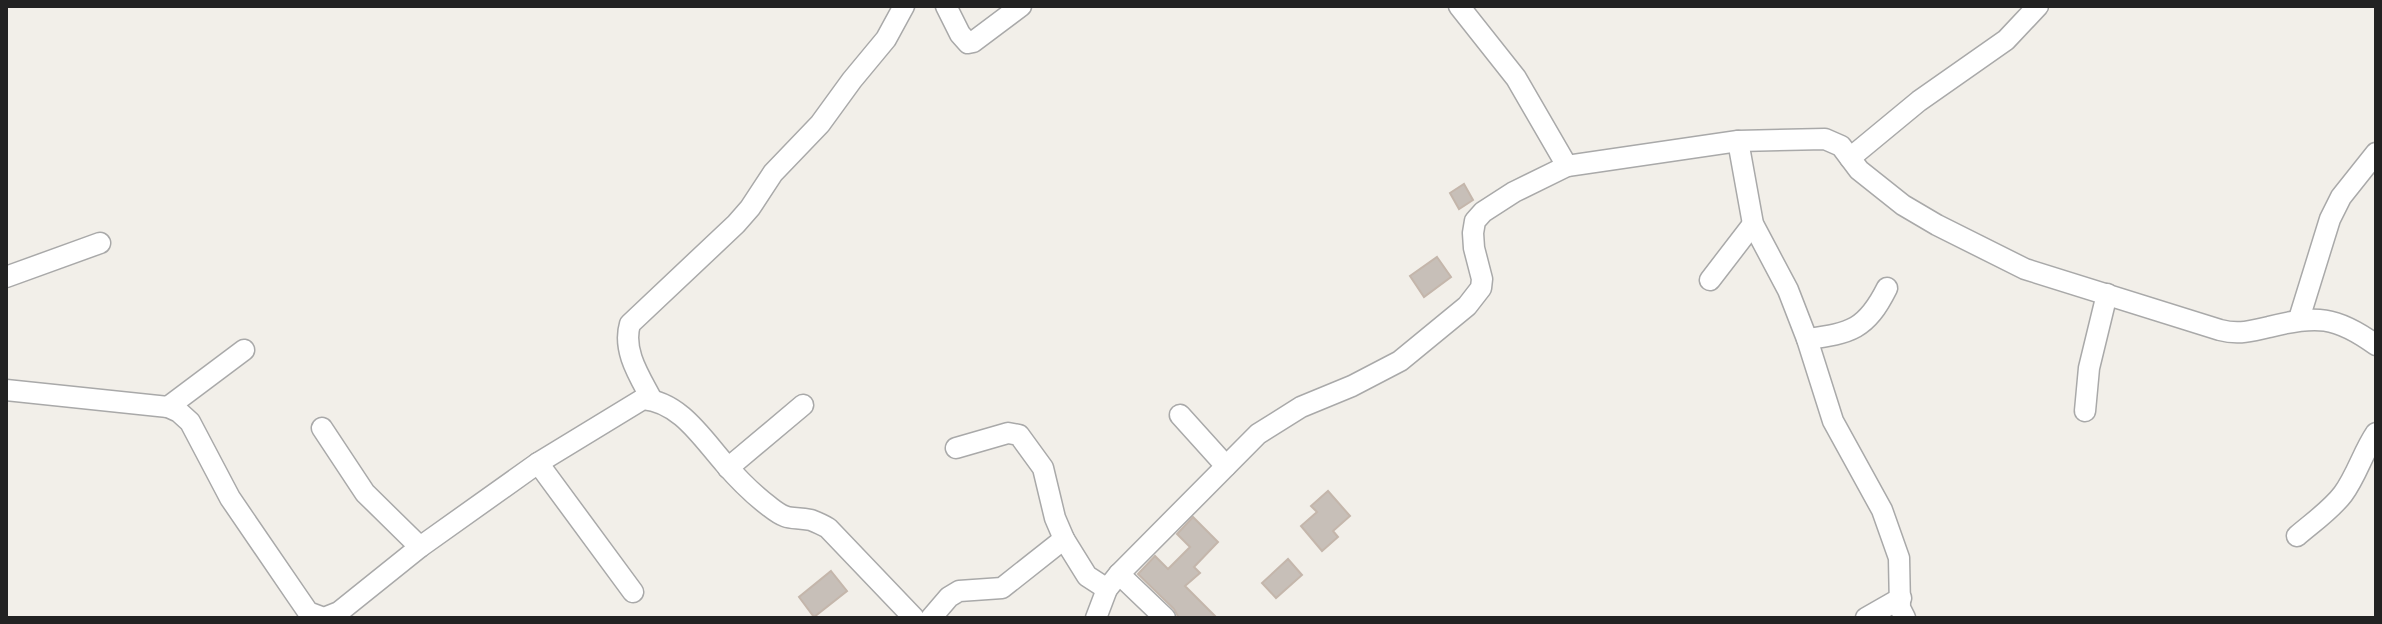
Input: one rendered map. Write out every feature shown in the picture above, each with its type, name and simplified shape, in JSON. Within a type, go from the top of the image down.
[{"type":"street","points":[[946,6],[968,43],[1021,6]]},
{"type":"street","points":[[1459,6],[1516,78],[1567,166]]},
{"type":"street","points":[[1850,158],[1919,101],[2006,40],[2038,6]]},
{"type":"street","points":[[652,400],[630,352],[627,335],[630,324],[750,208],[773,173],[820,124],[886,39],[906,7]]},
{"type":"street","points":[[1096,618],[1113,582],[1258,434],[1284,416],[1400,361],[1475,298],[1481,288],[1481,270],[1474,248],[1475,221],[1483,212],[1514,192],[1567,166],[1738,141],[1825,139],[1841,146],[1859,170],[1903,205],[2025,269],[2237,334],[2299,319],[2329,320],[2376,345]]},
{"type":"street","points":[[1738,141],[1753,224],[1788,290],[1833,421],[1882,510],[1899,558],[1903,608],[1866,618]]},
{"type":"street","points":[[2299,319],[2330,219],[2341,197],[2376,153]]},
{"type":"street","points":[[1710,280],[1753,224]]},
{"type":"street","points":[[6,277],[100,243]]},
{"type":"street","points":[[1807,339],[1855,329],[1879,305],[1887,288]]},
{"type":"street","points":[[2085,411],[2089,368],[2107,294]]},
{"type":"street","points":[[168,407],[244,350]]},
{"type":"street","points":[[6,390],[168,407],[179,412],[190,422],[230,498],[308,612],[324,618],[339,612],[420,547],[538,463],[643,399],[652,400],[665,404],[681,415],[728,468],[770,507],[789,519],[811,520],[828,528],[914,618]]},
{"type":"street","points":[[728,468],[803,405]]},
{"type":"street","points":[[1180,415],[1226,466]]},
{"type":"street","points":[[322,428],[365,493],[420,547]]},
{"type":"street","points":[[956,448],[1008,433],[1019,435],[1043,468],[1055,518],[1087,576],[1113,582],[1165,618]]},
{"type":"street","points":[[2297,536],[2343,495],[2365,448],[2376,433]]},
{"type":"street","points":[[538,463],[633,592]]},
{"type":"street","points":[[931,618],[949,597],[959,591],[1002,588],[1064,539]]},
{"type":"building","points":[[1464,184],[1473,200],[1459,209],[1450,193]]},
{"type":"building","points":[[1437,257],[1451,277],[1424,297],[1410,276]]},
{"type":"building","points":[[1328,491],[1350,516],[1333,531],[1338,537],[1322,551],[1301,526],[1317,512],[1311,506]]},
{"type":"building","points":[[1193,517],[1218,542],[1194,567],[1200,573],[1185,586],[1217,618],[1179,618],[1174,609],[1138,574],[1155,556],[1168,569],[1190,547],[1177,534]]},
{"type":"building","points":[[1288,559],[1302,575],[1276,598],[1262,583]]},
{"type":"building","points":[[831,571],[847,591],[814,617],[799,597]]}]
